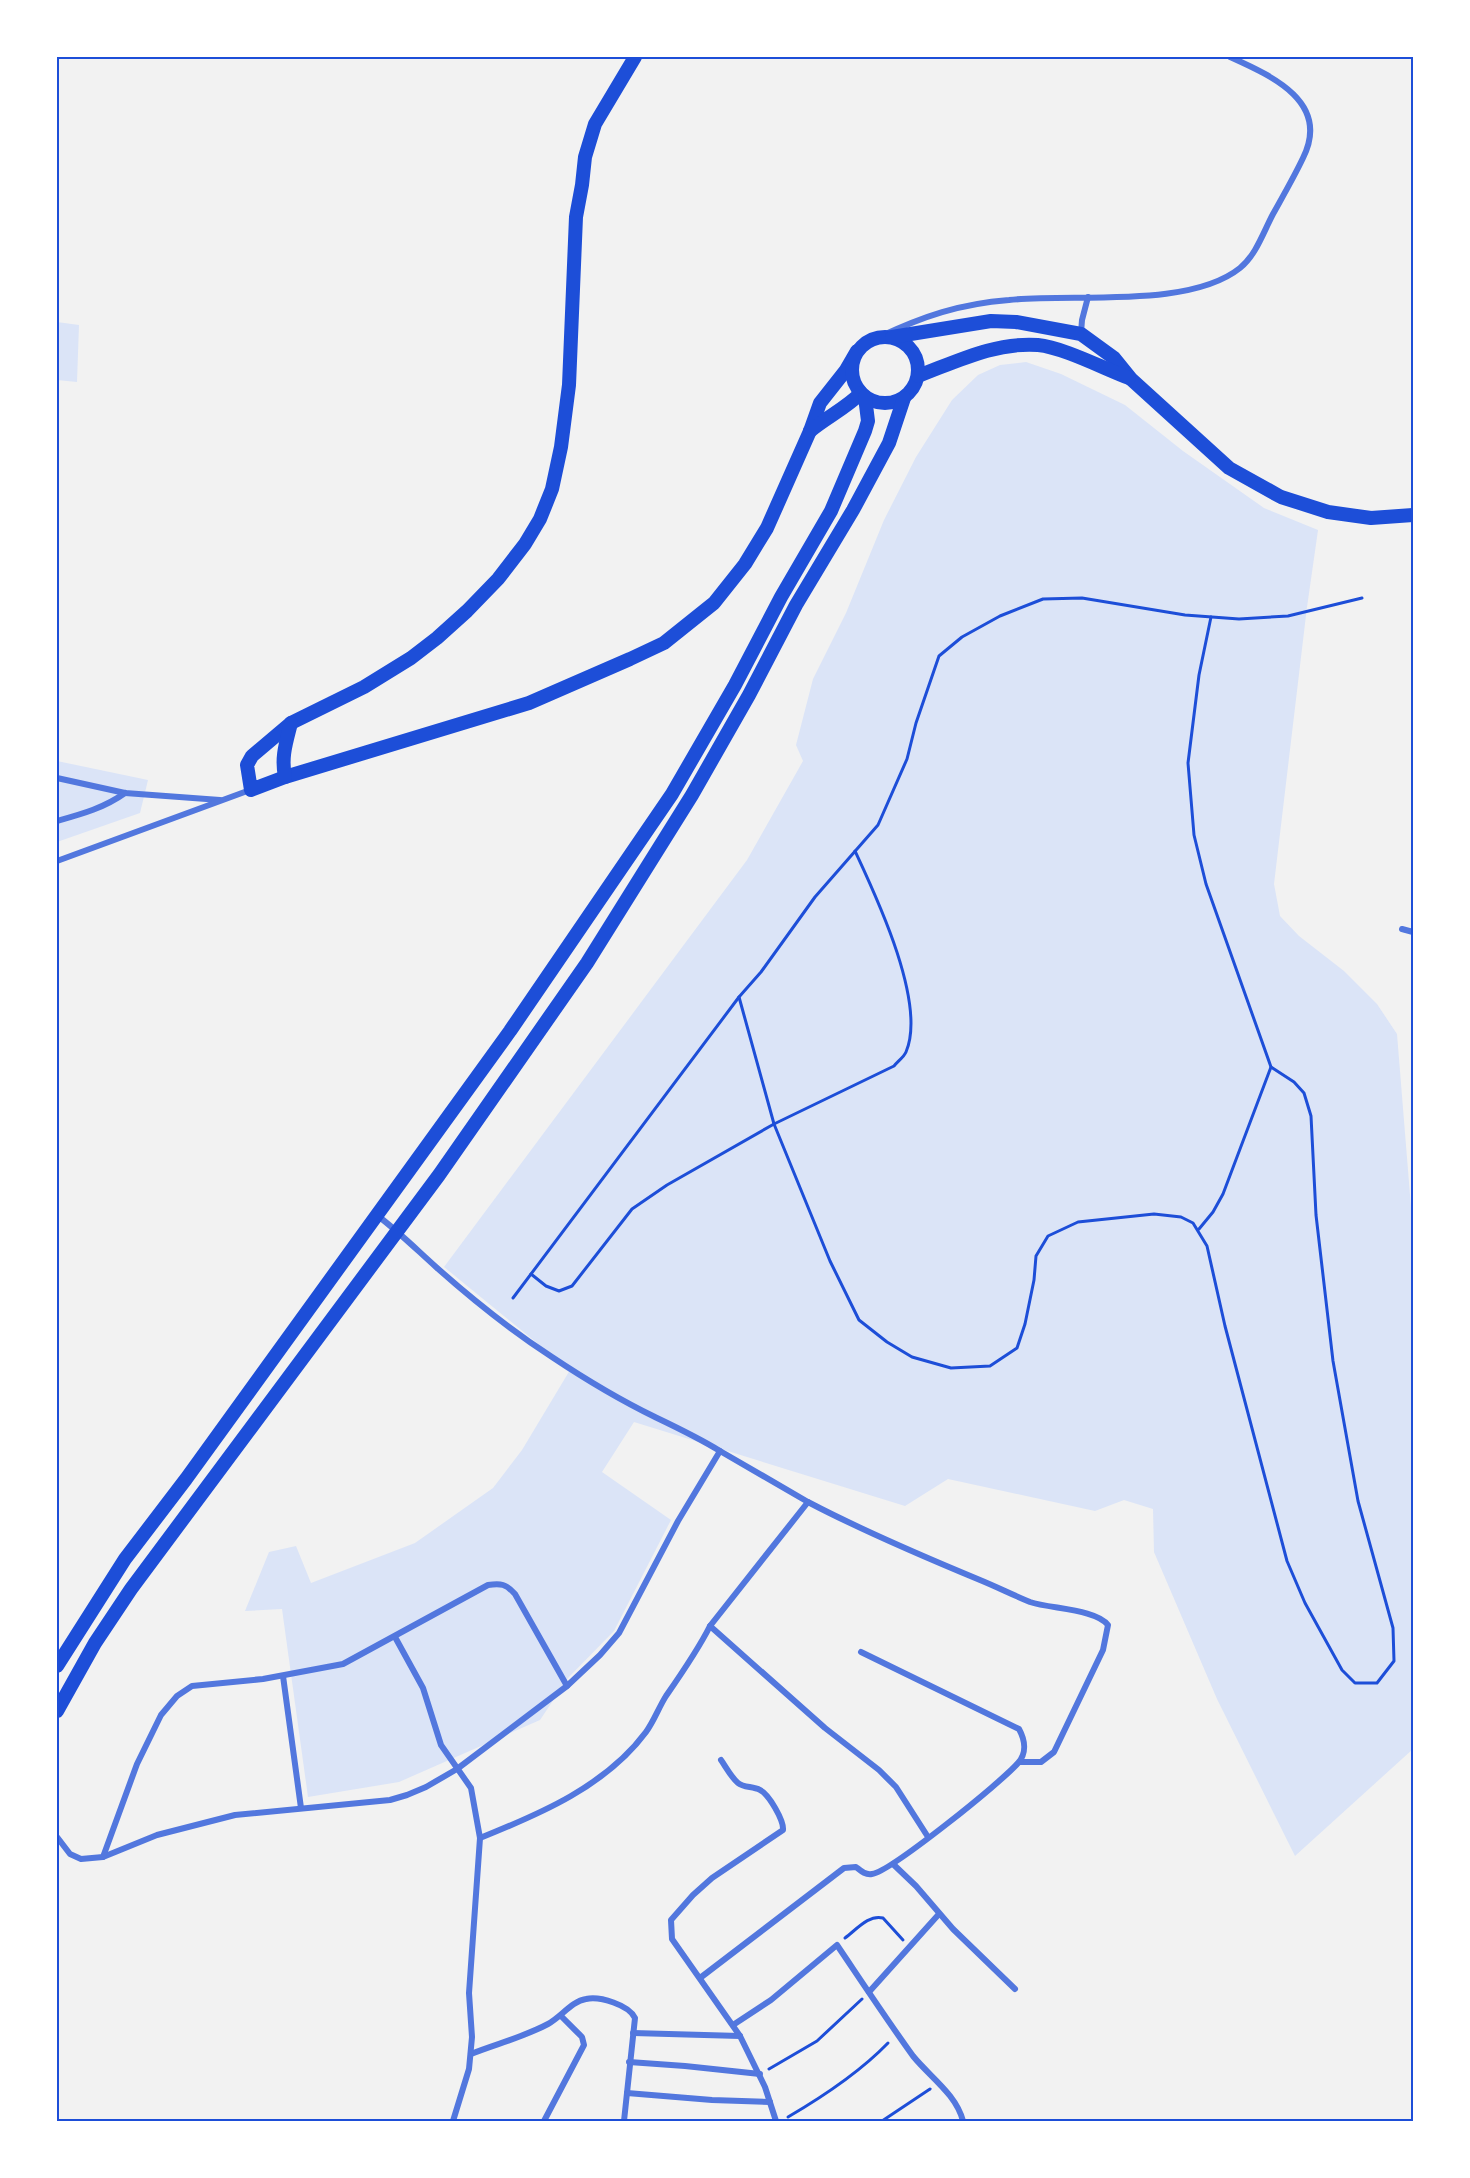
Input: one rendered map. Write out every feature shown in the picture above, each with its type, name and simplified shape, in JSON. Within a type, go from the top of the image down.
[{"type":"main road","points":[[635,57],[595,124],[585,157],[576,217],[569,385],[561,447],[552,489],[540,519],[525,544],[498,579],[437,638],[411,658],[364,687],[291,723],[252,756],[247,765],[251,790],[285,777],[529,703],[664,642],[714,603],[745,564],[767,528],[810,431],[820,402],[846,370],[857,351],[863,345],[885,337],[991,321],[1016,322],[1081,334],[1114,358],[1131,379],[1229,468],[1281,497],[1328,512],[1371,518],[1413,515]]},
{"type":"main road","points":[[863,395],[884,403],[895,402],[911,392],[918,376],[919,366],[910,347],[902,340],[885,337]]},
{"type":"main road","points":[[918,376],[991,349],[1040,345],[1131,379]]},
{"type":"main road","points":[[57,1666],[125,1559],[186,1479],[558,963],[672,794],[831,511],[865,431],[868,421],[863,395],[855,384],[852,373],[857,351]]},
{"type":"main road","points":[[810,431],[863,395]]},
{"type":"main road","points":[[57,1712],[95,1643],[131,1589],[439,1175],[587,963],[692,795],[749,695],[796,605],[853,510],[889,443],[904,398]]},
{"type":"main road","points":[[285,777],[282,763],[283,751],[291,723]]},
{"type":"street","points":[[885,337],[920,318],[963,305],[1010,299],[1146,296],[1181,292],[1228,276],[1250,258],[1306,152],[1312,133],[1304,106],[1286,88],[1266,74],[1230,57]]},
{"type":"street","points":[[1081,334],[1088,297]]},
{"type":"street","points":[[57,778],[125,793],[224,800]]},
{"type":"street","points":[[57,861],[251,790]]},
{"type":"street","points":[[57,821],[89,812],[110,803],[125,793]]},
{"type":"street","points":[[1402,929],[1413,932]]},
{"type":"street","points":[[377,1215],[504,1323],[551,1357],[600,1388],[694,1435],[808,1502],[918,1555],[1023,1599],[1056,1609],[1093,1614],[1105,1621],[1108,1625],[1103,1650],[1054,1752],[1041,1762],[1020,1762]]},
{"type":"street","points":[[57,1837],[70,1854],[81,1859],[103,1857],[157,1836],[235,1815],[399,1797],[426,1787],[457,1769],[567,1686],[600,1655],[619,1633],[678,1521],[720,1451]]},
{"type":"street","points":[[480,1838],[522,1821],[580,1790],[613,1765],[647,1732],[661,1704],[704,1639],[710,1626],[808,1502]]},
{"type":"street","points":[[103,1857],[137,1764],[161,1715],[177,1696],[192,1686],[283,1676],[343,1664],[488,1585],[500,1584],[508,1586],[515,1594],[567,1686]]},
{"type":"street","points":[[710,1626],[840,1741],[879,1770],[896,1787],[928,1837]]},
{"type":"street","points":[[395,1637],[423,1688],[441,1745],[471,1788],[480,1838],[469,1993],[472,2037],[470,2069],[453,2121]]},
{"type":"street","points":[[700,1978],[844,1868],[856,1867],[870,1875],[893,1864],[980,1798],[1020,1762],[1025,1738],[1019,1729],[861,1652]]},
{"type":"street","points":[[283,1676],[301,1808]]},
{"type":"street","points":[[721,1760],[737,1783],[759,1789],[765,1794],[783,1830],[712,1878],[693,1895],[671,1920],[672,1939],[740,2036],[760,2074],[776,2121]]},
{"type":"street","points":[[893,1864],[916,1886],[977,1954],[1015,1989]]},
{"type":"street","points":[[869,1992],[939,1914]]},
{"type":"street","points":[[733,2025],[771,2000],[837,1945],[914,2057],[950,2096],[960,2111],[963,2121]]},
{"type":"street","points":[[471,2054],[548,2024],[573,2005],[588,1998],[628,2008],[635,2018],[624,2121]]},
{"type":"street","points":[[544,2121],[585,2045],[582,2037],[561,2016]]},
{"type":"street","points":[[633,2033],[740,2036]]},
{"type":"street","points":[[630,2062],[760,2074]]},
{"type":"street","points":[[627,2093],[770,2102]]},
{"type":"path","points":[[513,1298],[739,997],[761,972],[815,897],[878,825],[907,759],[916,723],[939,656],[962,637],[1000,615],[1043,599],[1082,598],[1185,615],[1239,619],[1288,616],[1362,598]]},
{"type":"path","points":[[739,997],[774,1124],[830,1261],[860,1320],[887,1342],[912,1357],[951,1368],[990,1366],[1017,1347],[1025,1324],[1034,1280],[1036,1256],[1048,1236],[1078,1222],[1154,1214],[1181,1217],[1199,1229],[1207,1246],[1225,1326],[1287,1561],[1305,1603],[1342,1670],[1355,1683],[1377,1683],[1394,1661],[1393,1628],[1358,1501],[1333,1361],[1316,1215],[1311,1116],[1304,1093],[1294,1082],[1272,1066],[1206,884],[1194,835],[1188,763],[1199,675],[1211,617]]},
{"type":"path","points":[[531,1274],[546,1286],[559,1291],[572,1286],[632,1209],[667,1185],[774,1124],[894,1066],[906,1053],[910,1036],[910,1010],[904,975],[882,908],[855,851]]},
{"type":"path","points":[[1199,1229],[1213,1212],[1223,1194],[1272,1066]]},
{"type":"path","points":[[837,1945],[868,1920],[878,1916],[883,1918],[910,1947]]},
{"type":"path","points":[[760,2074],[817,2041],[869,1992]]},
{"type":"path","points":[[781,2121],[831,2091],[866,2064],[898,2033]]},
{"type":"path","points":[[882,2121],[937,2084]]},
{"type":"shaded area","points":[[57,322],[79,325],[77,382],[57,380]]},
{"type":"shaded area","points":[[1026,362],[1061,374],[1125,405],[1183,451],[1264,508],[1318,530],[1274,884],[1280,916],[1299,936],[1344,971],[1377,1004],[1397,1034],[1413,1232],[1413,1749],[1295,1856],[1217,1699],[1154,1552],[1153,1509],[1124,1500],[1095,1511],[948,1479],[905,1506],[634,1422],[602,1472],[671,1520],[614,1631],[568,1678],[540,1720],[399,1782],[308,1797],[282,1609],[245,1611],[269,1552],[296,1546],[311,1583],[415,1543],[493,1488],[522,1450],[570,1370],[444,1267],[747,860],[803,761],[796,745],[813,679],[846,613],[884,520],[916,457],[952,400],[978,375],[1000,365]]},
{"type":"shaded area","points":[[57,761],[148,780],[140,813],[57,842]]}]
